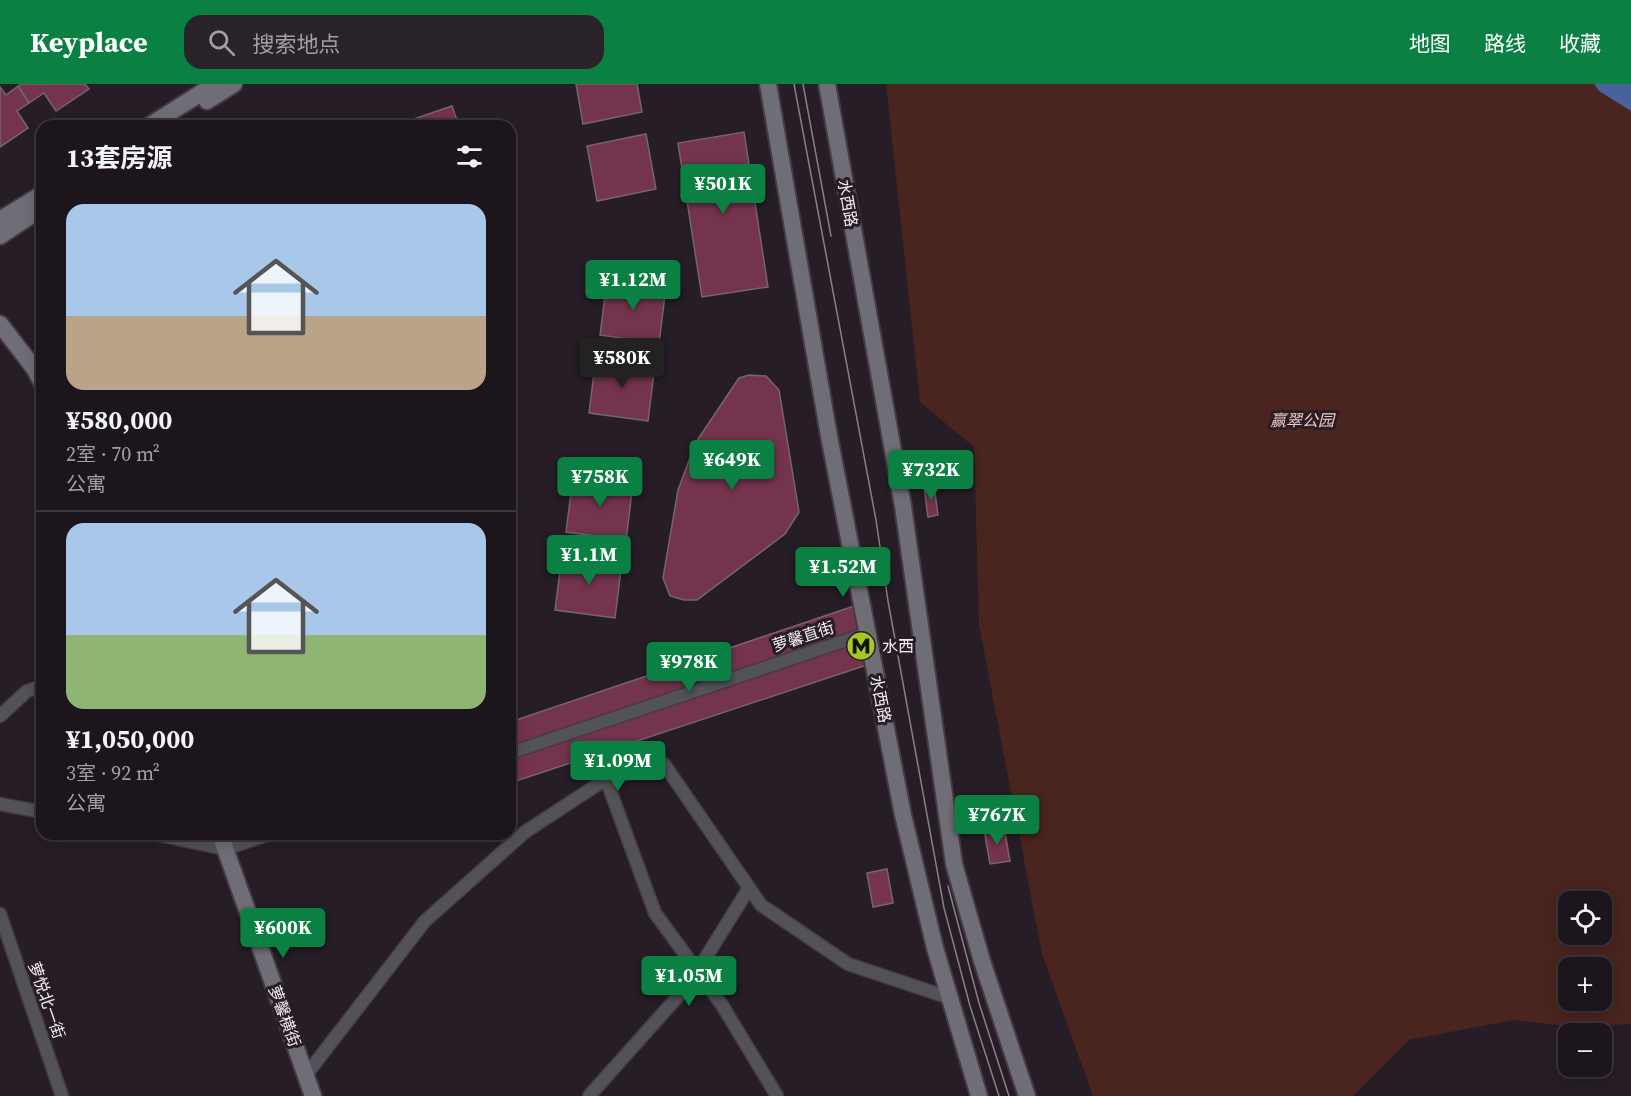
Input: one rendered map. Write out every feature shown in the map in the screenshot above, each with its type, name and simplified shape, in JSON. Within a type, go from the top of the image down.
[{"type":"main road","points":[[158,120],[215,84]]},
{"type":"main road","points":[[178,120],[234,84]]},
{"type":"main road","name":"水西路","points":[[768,84],[828,426],[915,872],[979,1096]]},
{"type":"main road","name":"水西路","points":[[827,84],[903,506],[954,864],[982,961],[1026,1096]]},
{"type":"main road","points":[[0,220],[36,198]]},
{"type":"main road","points":[[0,236],[36,212]]},
{"type":"main road","points":[[0,324],[36,372]]},
{"type":"main road","name":"萝馨横街","points":[[223,842],[314,1096]]},
{"type":"street","name":"萝馨直街","points":[[516,751],[868,633]]},
{"type":"street","points":[[0,716],[27,691],[36,688]]},
{"type":"street","points":[[306,1075],[425,921],[525,832],[606,779],[664,764],[761,905],[848,964],[950,998]]},
{"type":"street","points":[[606,779],[655,913],[722,1005],[777,1096]]},
{"type":"street","points":[[0,804],[36,811]]},
{"type":"street","points":[[206,840],[223,842]]},
{"type":"street","points":[[589,1096],[698,972],[749,888]]},
{"type":"street","name":"萝悦北一街","points":[[0,914],[62,1096]]},
{"type":"green space","name":"赢翠公园","points":[[886,84],[1631,84],[1631,1024],[1558,1023],[1558,1025],[1513,1020],[1409,1040],[1353,1096],[1093,1096],[1042,954],[979,625],[974,447],[920,402]]},
{"type":"water","points":[[1594,84],[1631,84],[1631,111],[1599,91]]},
{"type":"building","points":[[22,84],[85,84],[89,89],[56,111],[44,93],[29,103],[18,86]]},
{"type":"building","points":[[576,84],[637,84],[642,112],[583,124]]},
{"type":"building","points":[[18,86],[29,103],[17,111],[28,128],[0,147],[0,87],[6,95]]},
{"type":"building","points":[[452,106],[457,120],[411,120]]},
{"type":"building","points":[[744,132],[768,287],[702,297],[678,143]]},
{"type":"building","points":[[646,134],[656,189],[597,201],[587,146]]},
{"type":"building","points":[[607,280],[666,287],[659,343],[600,335]]},
{"type":"building","points":[[596,357],[655,365],[648,421],[589,413]]},
{"type":"building","points":[[749,375],[766,376],[779,390],[799,512],[785,534],[697,600],[684,600],[670,596],[663,578],[678,490],[696,442],[739,378]]},
{"type":"building","points":[[573,477],[633,484],[626,540],[566,532]]},
{"type":"building","points":[[934,485],[938,515],[928,517],[924,487]]},
{"type":"building","points":[[562,555],[622,562],[615,618],[555,610]]},
{"type":"building","name":"水西","points":[[860,604],[873,663],[516,781],[516,720]]},
{"type":"building","points":[[1004,827],[1010,861],[990,864],[984,830]]},
{"type":"building","points":[[887,869],[893,903],[873,907],[867,873]]},
{"type":"tram line","points":[[794,84],[876,520],[888,601],[944,908],[970,1006],[999,1096]]},
{"type":"tram line","points":[[803,84],[831,236]]},
{"type":"tram line","points":[[948,886],[979,1003],[1009,1096]]},
{"type":"place","name":"水西","points":[[861,646]]}]
